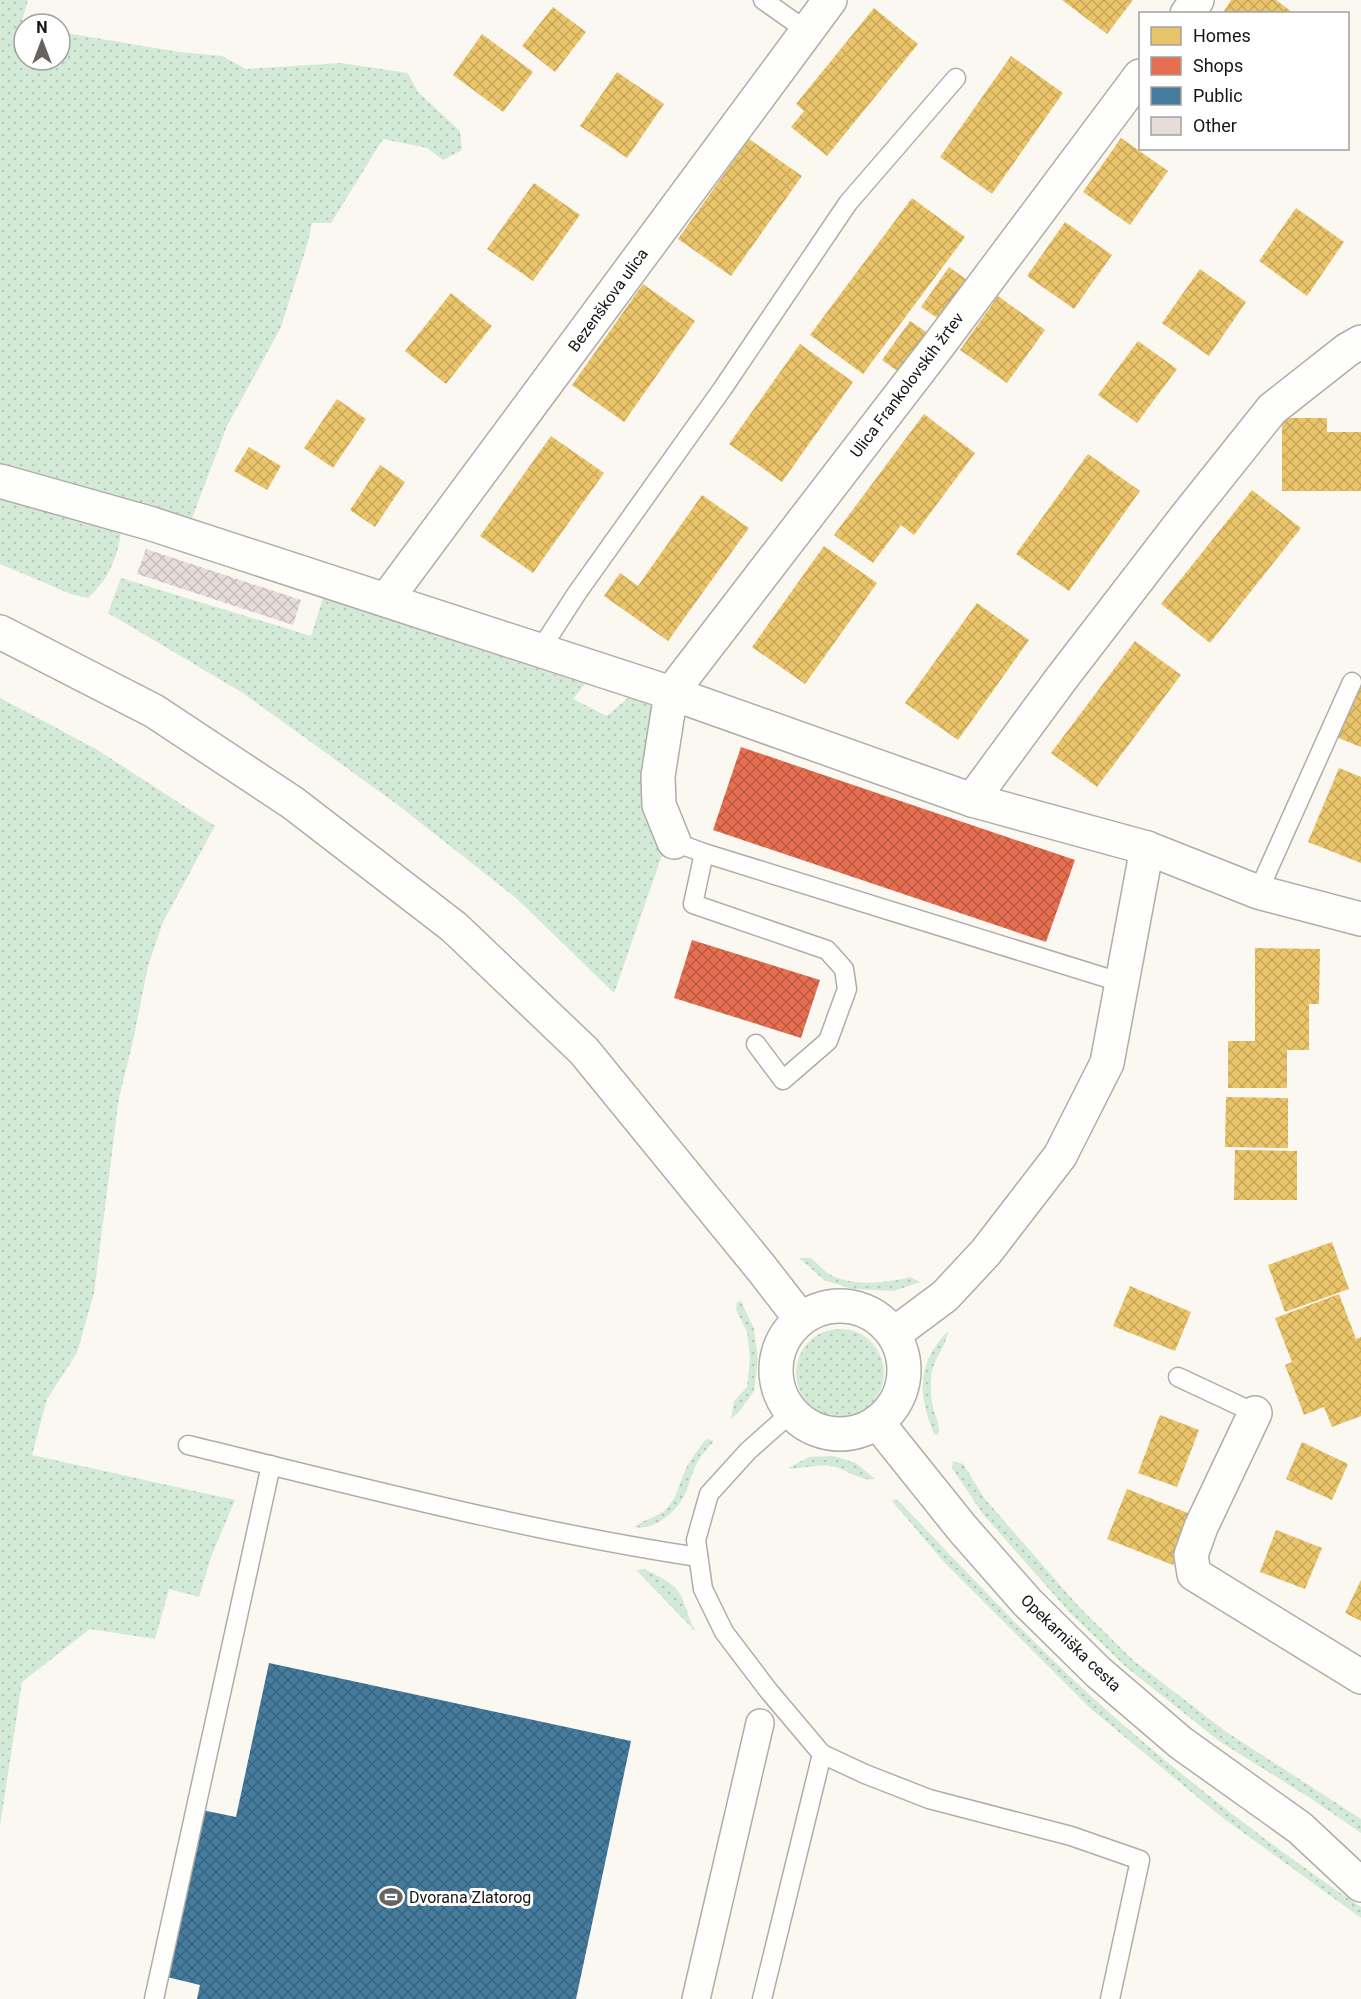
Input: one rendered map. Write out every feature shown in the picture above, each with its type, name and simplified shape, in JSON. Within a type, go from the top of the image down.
[{"type":"street","name":"Bezenškova ulica","points":[[386,600],[830,0]]},
{"type":"street","name":"Ulica Frankolovskih žrtev","points":[[671,693],[938,346],[1139,77]]},
{"type":"street","points":[[972,800],[1127,594],[1272,409],[1347,350],[1361,342]]},
{"type":"street","points":[[0,481],[149,524],[540,650],[671,693],[972,800],[1147,848],[1258,892],[1361,919]]},
{"type":"street","points":[[0,632],[154,711],[294,803],[454,927],[584,1051],[800,1318]]},
{"type":"street","points":[[671,693],[658,776],[659,805],[674,842]]},
{"type":"street","points":[[894,1334],[952,1289],[986,1252],[1060,1156],[1107,1063],[1147,848]]},
{"type":"street","points":[[840,1305],[861,1309],[880,1319],[894,1334],[903,1352],[905,1372],[901,1391],[892,1408],[878,1422],[861,1431],[842,1434],[824,1432],[806,1425],[792,1412],[780,1395],[776,1374],[777,1353],[786,1334],[800,1318],[820,1308],[840,1305]]},
{"type":"street","points":[[1256,1413],[1191,1555],[1194,1574],[1361,1677]]},
{"type":"street","name":"Opekarniška cesta","points":[[878,1422],[955,1519],[1027,1602],[1098,1672],[1181,1743],[1300,1828]]},
{"type":"street","points":[[696,1999],[760,1723]]},
{"type":"street","points":[[1300,1828],[1361,1856]]},
{"type":"street","points":[[1300,1828],[1361,1886]]},
{"type":"lane","points":[[763,0],[807,31]]},
{"type":"lane","points":[[540,650],[578,592],[723,388],[848,203],[956,78]]},
{"type":"lane","points":[[1258,892],[1352,682]]},
{"type":"lane","points":[[674,842],[1123,983]]},
{"type":"lane","points":[[704,853],[693,904],[827,950],[844,969],[847,989],[828,1041],[783,1080],[756,1044]]},
{"type":"lane","points":[[1178,1377],[1256,1413]]},
{"type":"lane","points":[[792,1412],[748,1451],[708,1494],[696,1540],[703,1589],[724,1632],[768,1690],[822,1754],[929,1799],[1071,1836],[1140,1860],[1110,1999]]},
{"type":"lane","points":[[188,1445],[514,1523],[617,1545],[699,1557]]},
{"type":"lane","points":[[154,1999],[271,1465]]},
{"type":"lane","points":[[762,1999],[822,1754]]},
{"type":"green space","points":[[0,0],[28,0],[25,12],[12,12],[12,72],[72,72],[72,34],[179,52],[222,56],[246,69],[341,63],[408,73],[418,92],[460,131],[462,150],[443,160],[427,148],[383,139],[331,223],[312,223],[281,327],[227,426],[192,518],[0,470]]},
{"type":"green space","points":[[0,499],[121,531],[111,568],[88,598],[71,594],[0,564]]},
{"type":"green space","points":[[121,578],[311,636],[323,598],[585,684],[573,699],[607,716],[629,697],[654,707],[666,844],[614,993],[516,898],[398,805],[243,693],[108,613]]},
{"type":"green space","points":[[0,698],[96,749],[215,826],[163,922],[148,966],[119,1098],[94,1293],[77,1353],[47,1399],[32,1455],[235,1500],[211,1557],[199,1597],[169,1589],[155,1639],[90,1629],[22,1682],[0,1826]]},
{"type":"green space","points":[[799,1258],[811,1258],[829,1274],[848,1281],[880,1282],[910,1277],[920,1282],[894,1291],[852,1289],[824,1280]]},
{"type":"green space","points":[[741,1301],[754,1329],[758,1360],[754,1391],[731,1419],[734,1401],[747,1387],[750,1359],[747,1332],[736,1309],[737,1302]]},
{"type":"green space","points":[[840,1329],[865,1336],[877,1348],[884,1373],[877,1398],[865,1410],[840,1417],[815,1410],[803,1398],[796,1373],[803,1348],[815,1336]]},
{"type":"green space","points":[[948,1331],[931,1379],[932,1403],[938,1422],[938,1435],[934,1434],[925,1406],[923,1380],[930,1355]]},
{"type":"green space","points":[[706,1439],[714,1441],[699,1460],[679,1504],[669,1515],[655,1524],[641,1528],[634,1527],[659,1514],[670,1505],[687,1467]]},
{"type":"green space","points":[[833,1456],[856,1463],[875,1479],[864,1479],[830,1466],[788,1468],[809,1457]]},
{"type":"green space","points":[[953,1461],[963,1464],[985,1499],[1080,1608],[1133,1660],[1225,1731],[1361,1819],[1361,1833],[1219,1741],[1126,1667],[1070,1613],[983,1514],[952,1468]]},
{"type":"green space","points":[[897,1499],[1023,1630],[1102,1706],[1228,1811],[1361,1907],[1361,1918],[1219,1815],[1091,1709],[944,1562],[892,1501]]},
{"type":"green space","points":[[644,1569],[664,1579],[677,1590],[695,1631],[636,1570]]},
{"type":"building: Homes","points":[[1062,0],[1133,0],[1107,34]]},
{"type":"building: Homes","points":[[1231,0],[1276,0],[1292,12],[1223,12]]},
{"type":"building: Homes","points":[[553,7],[586,32],[555,72],[522,46]]},
{"type":"building: Homes","points":[[874,8],[918,44],[827,156],[791,127],[804,111],[796,104]]},
{"type":"building: Homes","points":[[482,34],[533,72],[503,112],[453,75]]},
{"type":"building: Homes","points":[[1011,56],[1063,93],[992,194],[940,157]]},
{"type":"building: Homes","points":[[617,72],[664,104],[627,158],[580,126]]},
{"type":"building: Homes","points":[[1121,138],[1168,171],[1130,225],[1083,192]]},
{"type":"building: Homes","points":[[749,139],[802,176],[731,276],[678,239]]},
{"type":"building: Homes","points":[[534,183],[580,215],[533,281],[487,249]]},
{"type":"building: Homes","points":[[912,198],[965,237],[863,374],[810,335]]},
{"type":"building: Homes","points":[[1296,208],[1344,242],[1307,296],[1259,261]]},
{"type":"building: Homes","points":[[1065,222],[1112,255],[1074,309],[1027,276]]},
{"type":"building: Homes","points":[[949,267],[967,280],[939,319],[921,307]]},
{"type":"building: Homes","points":[[1200,269],[1246,302],[1209,356],[1162,323]]},
{"type":"building: Homes","points":[[643,284],[695,321],[624,422],[572,385]]},
{"type":"building: Homes","points":[[451,293],[492,326],[446,384],[405,351]]},
{"type":"building: Homes","points":[[998,296],[1045,330],[1007,383],[960,350]]},
{"type":"building: Homes","points":[[910,321],[928,333],[900,373],[882,360]]},
{"type":"building: Homes","points":[[1138,341],[1177,369],[1137,423],[1098,395]]},
{"type":"building: Homes","points":[[800,344],[853,382],[782,482],[729,444]]},
{"type":"building: Homes","points":[[337,399],[366,419],[333,468],[304,448]]},
{"type":"building: Homes","points":[[924,414],[975,453],[914,535],[901,525],[873,563],[834,535]]},
{"type":"building: Homes","points":[[1282,418],[1327,418],[1327,432],[1361,432],[1361,491],[1282,491]]},
{"type":"building: Homes","points":[[551,436],[604,473],[533,573],[480,536]]},
{"type":"building: Homes","points":[[249,447],[281,466],[267,490],[234,471]]},
{"type":"building: Homes","points":[[1088,454],[1140,491],[1069,591],[1016,554]]},
{"type":"building: Homes","points":[[380,465],[405,482],[375,527],[350,510]]},
{"type":"building: Homes","points":[[1252,490],[1301,528],[1210,643],[1161,604]]},
{"type":"building: Homes","points":[[702,495],[749,528],[668,641],[604,596],[620,573],[638,586]]},
{"type":"building: Homes","points":[[824,546],[877,583],[805,684],[752,647]]},
{"type":"building: Homes","points":[[977,603],[1029,640],[958,740],[905,703]]},
{"type":"building: Homes","points":[[1135,641],[1181,675],[1097,787],[1051,753]]},
{"type":"building: Homes","points":[[1361,677],[1361,747],[1336,737]]},
{"type":"building: Homes","points":[[1339,768],[1361,777],[1361,863],[1308,842]]},
{"type":"building: Homes","points":[[1255,948],[1320,949],[1319,1004],[1309,1004],[1309,1050],[1287,1050],[1287,1088],[1228,1088],[1228,1041],[1255,1041]]},
{"type":"building: Homes","points":[[1226,1097],[1288,1098],[1288,1148],[1225,1147]]},
{"type":"building: Homes","points":[[1235,1150],[1297,1151],[1297,1200],[1234,1200]]},
{"type":"building: Homes","points":[[1332,1242],[1349,1289],[1285,1312],[1268,1265]]},
{"type":"building: Homes","points":[[1130,1286],[1191,1312],[1175,1351],[1113,1326]]},
{"type":"building: Homes","points":[[1339,1294],[1356,1339],[1361,1337],[1361,1416],[1332,1427],[1324,1407],[1304,1415],[1285,1365],[1292,1362],[1275,1318]]},
{"type":"building: Homes","points":[[1160,1415],[1199,1430],[1177,1487],[1138,1473]]},
{"type":"building: Homes","points":[[1302,1442],[1348,1464],[1332,1500],[1286,1479]]},
{"type":"building: Homes","points":[[1127,1489],[1193,1515],[1173,1565],[1107,1539]]},
{"type":"building: Homes","points":[[1276,1530],[1322,1548],[1305,1589],[1260,1572]]},
{"type":"building: Homes","points":[[1361,1580],[1361,1621],[1345,1613]]},
{"type":"building: Shops","points":[[741,747],[1075,860],[1046,942],[713,830]]},
{"type":"building: Shops","points":[[692,940],[820,980],[801,1038],[674,998]]},
{"type":"building: Public","name":"Dvorana Zlatorog","points":[[269,1663],[631,1741],[576,1999],[197,1999],[200,1985],[167,1977],[202,1810],[236,1817]]},
{"type":"building: Other","points":[[146,549],[301,600],[293,625],[137,574]]},
{"type":"place","name":"Dvorana Zlatorog","points":[[391,1897]]}]
